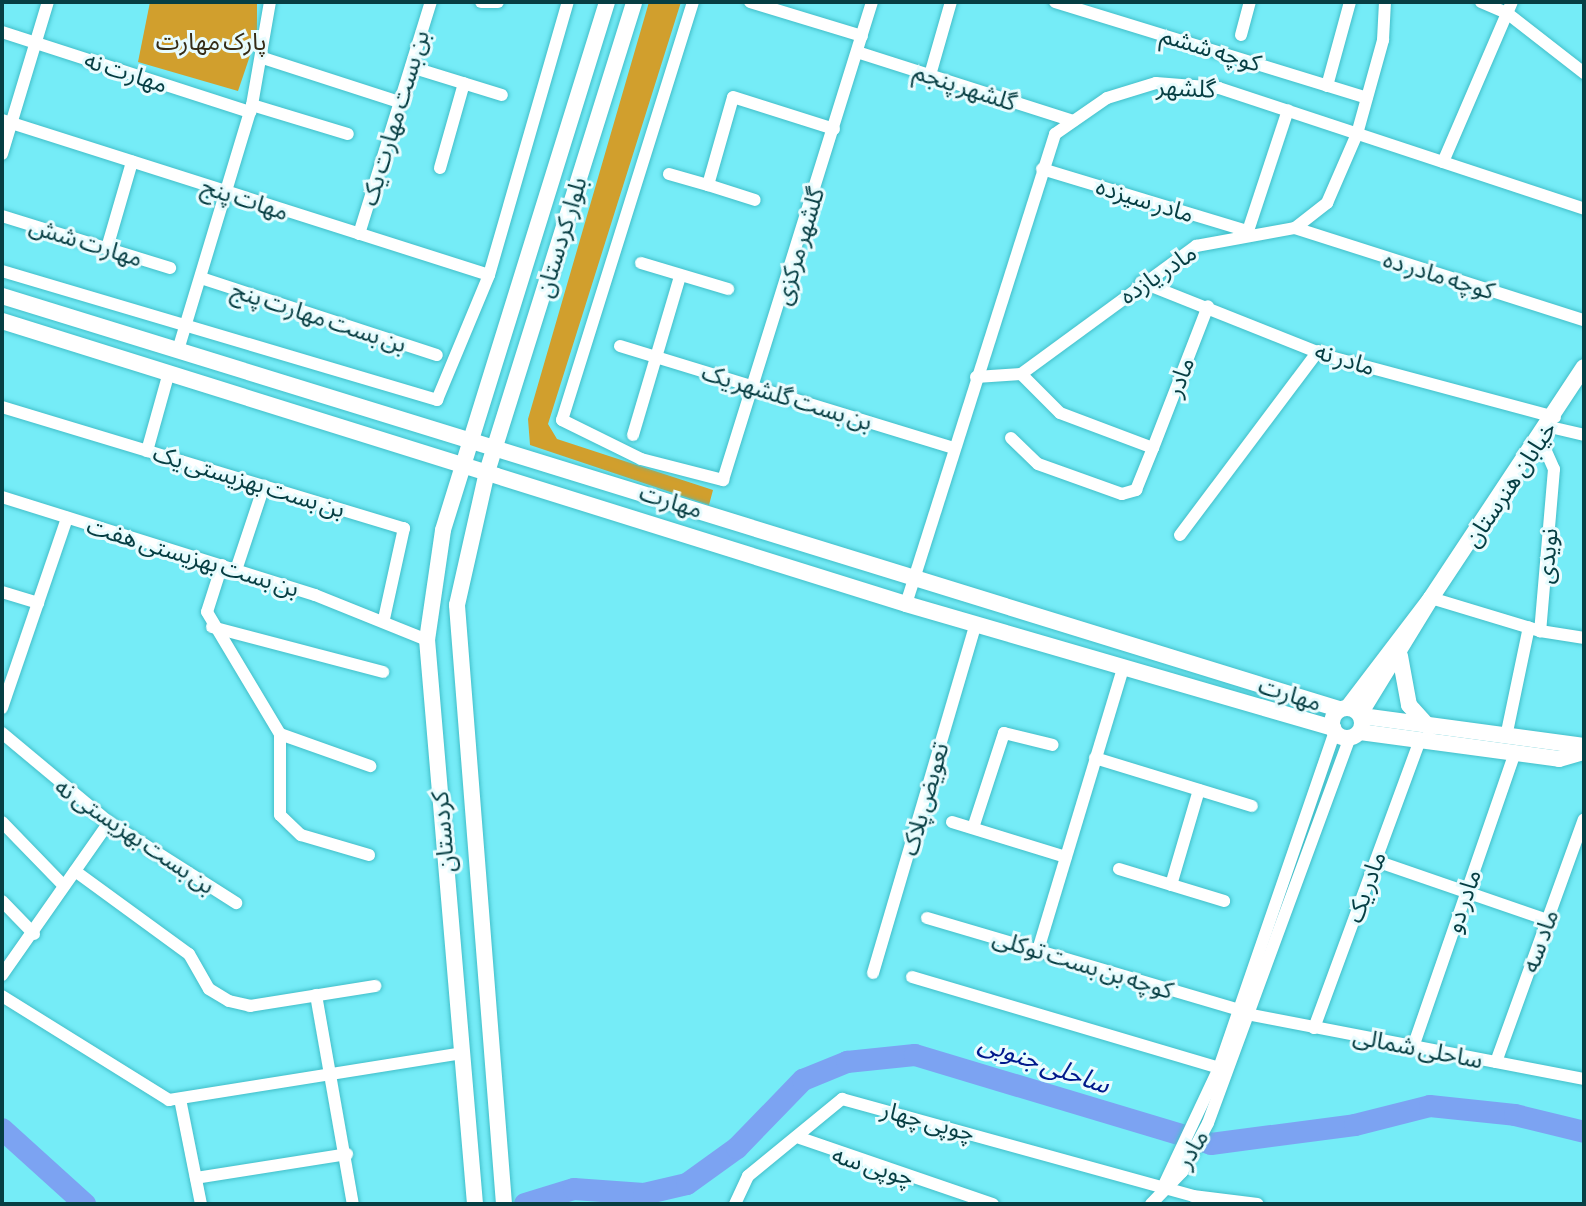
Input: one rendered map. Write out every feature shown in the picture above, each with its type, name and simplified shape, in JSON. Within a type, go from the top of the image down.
[{"type":"main road","name":"بلوار کردستان","points":[[463,464],[607,2]]},
{"type":"main road","name":"بلوار کردستان","points":[[487,472],[634,2]]},
{"type":"main road","name":"مهارت","points":[[2,296],[471,438],[913,577],[1418,745],[1559,759],[1584,752]]},
{"type":"main road","name":"مهارت","points":[[2,321],[1123,669],[1348,722],[1507,732],[1584,746]]},
{"type":"main road","points":[[169,372],[178,350]]},
{"type":"main road","name":"خیابان هنرستان","points":[[1348,722],[1549,428],[1584,367]]},
{"type":"main road","name":"کردستان","points":[[463,464],[443,530],[427,640],[474,1200]]},
{"type":"main road","name":"کردستان","points":[[487,472],[457,605],[504,1204]]},
{"type":"main road","name":"خیابان هنرستان","points":[[1348,722],[1400,656],[1431,598]]},
{"type":"main road","points":[[1400,656],[1409,705],[1429,727]]},
{"type":"street","points":[[2,154],[7,122],[48,2]]},
{"type":"street","points":[[178,350],[251,109],[263,58],[270,2]]},
{"type":"street","name":"بن بست مهارت یک","points":[[359,234],[431,2]]},
{"type":"street","points":[[481,2],[498,2]]},
{"type":"street","points":[[2,271],[437,400],[489,275],[568,2]]},
{"type":"street","name":"گلشهر مرکزی","points":[[693,2],[562,420],[614,449],[715,479],[728,476],[872,2]]},
{"type":"street","points":[[750,2],[862,36]]},
{"type":"street","points":[[930,75],[951,2]]},
{"type":"street","name":"کوچه ششم","points":[[1055,2],[1367,98]]},
{"type":"street","points":[[1241,35],[1250,2]]},
{"type":"street","points":[[1327,86],[1350,2]]},
{"type":"street","points":[[1295,228],[1327,203],[1357,134],[1385,2]]},
{"type":"street","points":[[1481,2],[1510,8],[1584,73]]},
{"type":"street","points":[[1443,162],[1510,8]]},
{"type":"street","name":"مهارت نه","points":[[2,32],[251,109],[348,134]]},
{"type":"street","name":"گلشهر پنجم","points":[[857,52],[1073,121]]},
{"type":"street","points":[[263,58],[399,102]]},
{"type":"street","points":[[411,67],[502,95]]},
{"type":"street","points":[[440,168],[464,83]]},
{"type":"street","name":"گلشهر","points":[[906,604],[1055,134],[1107,98],[1156,83],[1219,88],[1584,209]]},
{"type":"street","points":[[708,185],[733,97],[834,129]]},
{"type":"street","points":[[1248,231],[1288,110]]},
{"type":"street","name":"مهات پنج","points":[[7,122],[489,275]]},
{"type":"street","points":[[107,248],[132,162]]},
{"type":"street","name":"مادر سیزده","points":[[1042,169],[1248,231]]},
{"type":"street","points":[[669,174],[755,200]]},
{"type":"street","name":"مهارت شش","points":[[2,216],[170,268]]},
{"type":"street","name":"مادر یازده","points":[[1021,374],[1141,282],[1196,246],[1248,231],[1295,228]]},
{"type":"street","name":"کوچه مادر ده","points":[[1295,228],[1584,320]]},
{"type":"street","points":[[641,263],[728,289]]},
{"type":"street","points":[[633,435],[680,276]]},
{"type":"street","name":"بن بست مهارت پنج","points":[[201,278],[437,355]]},
{"type":"street","name":"مادر نه","points":[[1141,282],[1318,351],[1549,428],[1584,435]]},
{"type":"street","name":"مادر","points":[[1011,438],[1062,476],[1122,494],[1136,490],[1208,306]]},
{"type":"street","name":"بن بست گلشهر یک","points":[[620,346],[953,448]]},
{"type":"street","points":[[1180,535],[1318,351]]},
{"type":"street","points":[[147,451],[169,372]]},
{"type":"street","points":[[976,377],[1021,374],[1060,413],[1153,448]]},
{"type":"street","name":"بن بست بهزیستی یک","points":[[2,407],[406,530],[384,619]]},
{"type":"street","name":"نویدی","points":[[1507,732],[1535,629],[1554,469],[1549,428]]},
{"type":"street","points":[[236,570],[264,486]]},
{"type":"street","name":"بن بست بهزیستی هفت","points":[[2,497],[384,619],[427,640]]},
{"type":"street","points":[[2,708],[67,518]]},
{"type":"street","points":[[222,565],[210,596],[212,627],[280,734],[280,815],[288,827],[369,855]]},
{"type":"street","points":[[2,592],[38,603]]},
{"type":"street","points":[[1431,598],[1535,629],[1584,638]]},
{"type":"street","name":"تعویض پلاک","points":[[873,973],[976,624]]},
{"type":"street","points":[[212,627],[383,672]]},
{"type":"street","points":[[1038,950],[1123,669]]},
{"type":"street","name":"مادر","points":[[1163,1187],[1178,1149],[1202,1121],[1246,1012],[1348,722]]},
{"type":"street","name":"بن بست بهزیستی نه","points":[[2,733],[109,822],[236,903]]},
{"type":"street","points":[[973,828],[1004,733],[1053,745]]},
{"type":"street","points":[[280,734],[370,766]]},
{"type":"street","name":"مادر یک","points":[[1314,1028],[1418,745]]},
{"type":"street","name":"مادر دو","points":[[1413,1047],[1514,755]]},
{"type":"street","points":[[1095,758],[1252,806]]},
{"type":"street","points":[[1171,885],[1199,790]]},
{"type":"street","name":"ماد سه","points":[[1496,1062],[1584,819]]},
{"type":"street","points":[[2,822],[64,886]]},
{"type":"street","points":[[2,975],[34,934],[109,822]]},
{"type":"street","points":[[952,822],[1066,857]]},
{"type":"street","points":[[1376,861],[1547,920]]},
{"type":"street","points":[[1119,869],[1224,901]]},
{"type":"street","points":[[75,871],[176,943],[209,989],[229,1001],[250,1006],[375,986]]},
{"type":"street","points":[[2,901],[34,934]]},
{"type":"street","name":"کوچه بن بست توکلی","points":[[927,918],[1246,1012]]},
{"type":"street","points":[[912,977],[1219,1068]]},
{"type":"street","points":[[316,995],[347,1154],[353,1204]]},
{"type":"street","points":[[2,996],[158,1096],[180,1099],[462,1053]]},
{"type":"street","name":"مادر","points":[[1163,1187],[1193,1153],[1219,1068],[1246,1012]]},
{"type":"street","name":"ساحلی شمالی","points":[[1246,1012],[1314,1028],[1584,1079]]},
{"type":"street","points":[[180,1099],[201,1204]]},
{"type":"street","name":"چوپی چهار","points":[[735,1204],[748,1176],[800,1138],[842,1099],[1163,1187]]},
{"type":"street","name":"چوپی سه","points":[[800,1138],[993,1204]]},
{"type":"street","points":[[196,1178],[347,1154]]},
{"type":"street","points":[[1151,1204],[1163,1187],[1238,1203],[1258,1204]]},
{"type":"green space","name":"پارک مهارت","points":[[150,2],[257,2],[257,35],[238,91],[138,62]]},
{"type":"green space","points":[[649,2],[681,2],[548,424],[557,439],[713,490],[709,505],[530,445],[528,419]]},
{"type":"waterway","name":"ساحلی جنوبی","points":[[525,1204],[574,1189],[644,1194],[687,1184],[737,1148],[803,1080],[847,1062],[915,1055],[1211,1144],[1355,1125],[1430,1106],[1515,1115],[1584,1132]]},
{"type":"waterway","name":"ساحلی جنوبی","points":[[2,1129],[85,1204]]}]
